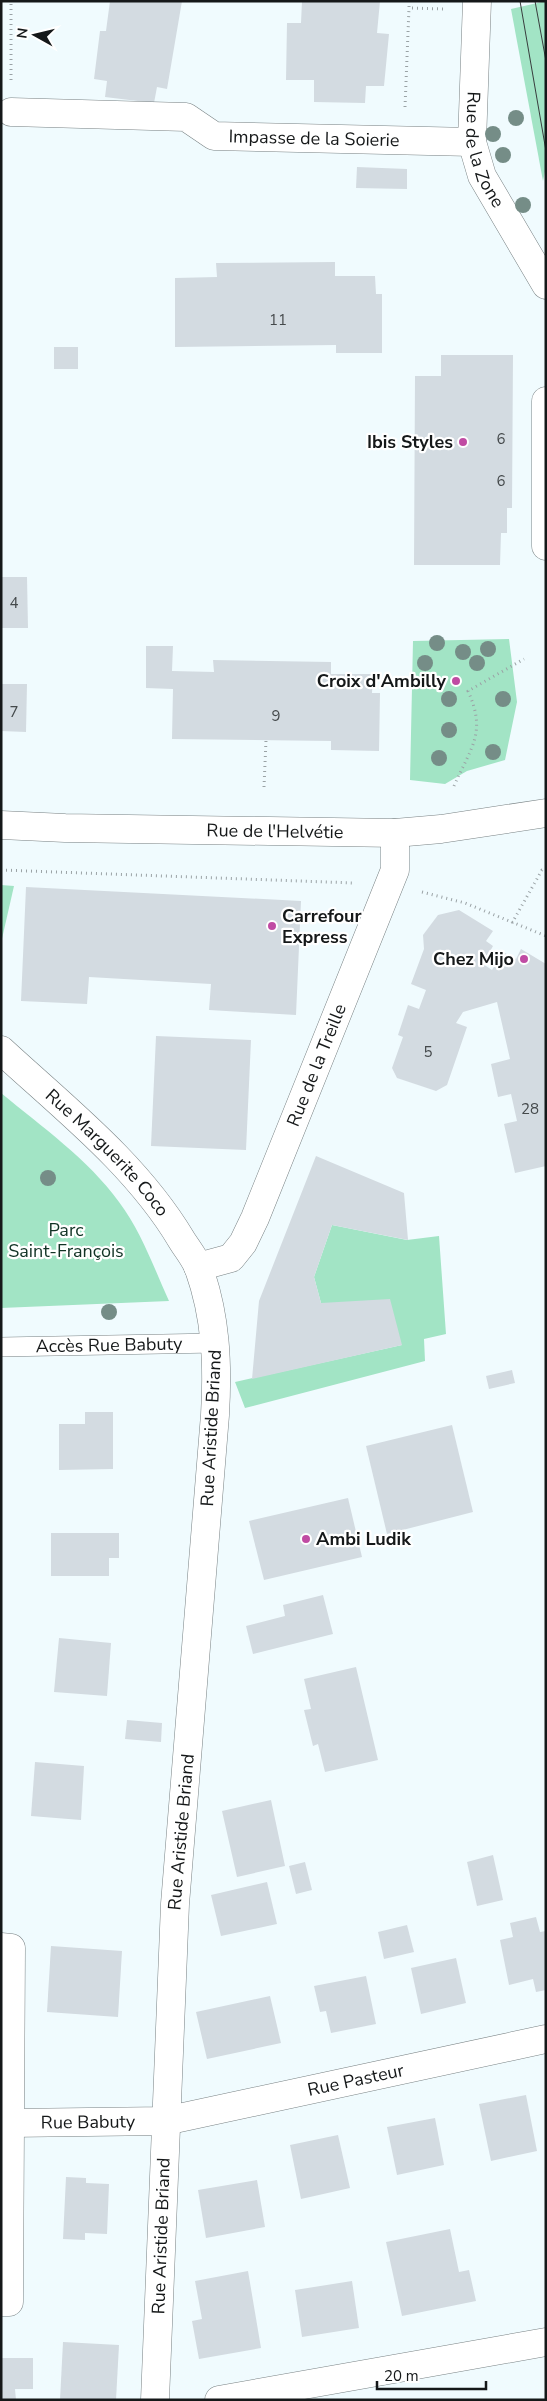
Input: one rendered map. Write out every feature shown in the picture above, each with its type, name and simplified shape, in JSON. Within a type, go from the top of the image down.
[{"type":"street","name":"Rue de la Zone","points":[[477,1],[472,142],[482,176],[546,285]]},
{"type":"street","name":"Impasse de la Soierie","points":[[11,112],[186,117],[214,136],[472,142]]},
{"type":"street","points":[[546,401],[546,546]]},
{"type":"street","name":"Rue de l'Helvétie","points":[[1,825],[64,828],[395,833],[441,829],[546,813]]},
{"type":"street","name":"Rue de la Treille","points":[[198,1267],[231,1258],[244,1243],[324,1050],[395,870],[395,833]]},
{"type":"street","name":"Rue Marguerite Coco","points":[[1,1050],[136,1176],[162,1208],[198,1267]]},
{"type":"street","name":"Rue Aristide Briand","points":[[155,2400],[175,1904],[217,1384],[216,1343],[209,1302],[198,1267]]},
{"type":"street","points":[[1,1948],[11,1948],[10,2302],[1,2302]]},
{"type":"street","name":"Rue Pasteur","points":[[165,2121],[546,2039]]},
{"type":"street","name":"Rue Babuty","points":[[10,2123],[165,2121]]},
{"type":"street","points":[[219,2400],[546,2342]]},
{"type":"lane","name":"Accès Rue Babuty","points":[[1,1347],[216,1343]]},
{"type":"path","points":[[11,1],[11,112]]},
{"type":"path","points":[[403,140],[408,8]]},
{"type":"path","points":[[454,786],[478,727],[476,709],[468,691],[524,659]]},
{"type":"path","points":[[264,787],[266,740]]},
{"type":"path","points":[[1,870],[389,884],[465,903],[546,936]]},
{"type":"path","points":[[512,922],[542,870],[546,870]]},
{"type":"green space","points":[[546,1],[546,167],[543,181],[511,9]]},
{"type":"green space","points":[[509,639],[517,702],[505,760],[467,771],[445,784],[410,780],[413,641]]},
{"type":"green space","points":[[1,885],[14,886],[1,943]]},
{"type":"green space","name":"Parc Saint-François","points":[[1,1093],[64,1144],[107,1186],[134,1225],[169,1301],[1,1308]]},
{"type":"green space","points":[[332,1225],[407,1240],[439,1236],[446,1334],[424,1339],[425,1361],[245,1408],[235,1382],[402,1345],[321,1303],[314,1277]]},
{"type":"building","points":[[110,1],[182,1],[167,89],[157,87],[154,103],[105,97],[107,81],[94,79],[100,31],[106,31]]},
{"type":"building","points":[[302,1],[380,1],[377,33],[389,34],[384,86],[366,86],[365,103],[314,102],[314,80],[286,80],[287,23],[301,23]]},
{"type":"building","points":[[357,167],[407,169],[407,189],[356,188]]},
{"type":"building","points":[[335,262],[335,276],[375,276],[376,294],[382,294],[382,353],[336,353],[336,345],[175,347],[175,278],[217,277],[216,263]]},
{"type":"building","points":[[54,347],[78,347],[78,369],[54,369]]},
{"type":"building","name":"Ibis Styles","points":[[441,355],[513,355],[512,508],[507,508],[507,533],[501,533],[500,565],[414,565],[415,376],[441,376]]},
{"type":"building","points":[[1,577],[27,577],[28,628],[1,628]]},
{"type":"building","points":[[146,646],[173,646],[172,671],[214,672],[213,660],[331,662],[331,674],[373,674],[372,693],[380,693],[379,751],[331,750],[331,741],[172,739],[173,689],[146,688]]},
{"type":"building","points":[[1,684],[27,684],[26,732],[1,731]]},
{"type":"building","points":[[26,887],[301,901],[296,1015],[209,1010],[211,984],[89,977],[87,1004],[21,1001]]},
{"type":"building","points":[[459,910],[493,931],[486,941],[493,946],[483,964],[492,970],[503,952],[516,959],[521,949],[546,964],[546,1166],[515,1173],[504,1124],[517,1121],[511,1094],[498,1097],[491,1064],[510,1059],[497,1002],[463,1012],[456,1023],[467,1027],[447,1085],[436,1091],[397,1078],[392,1068],[403,1037],[398,1035],[408,1005],[419,1009],[426,990],[411,984],[424,949],[423,935],[438,915]]},
{"type":"building","points":[[156,1036],[251,1040],[246,1150],[151,1146]]},
{"type":"building","points":[[316,1156],[404,1193],[408,1240],[332,1225],[314,1277],[321,1303],[390,1299],[402,1345],[252,1379],[259,1301]]},
{"type":"building","points":[[512,1370],[515,1383],[489,1389],[486,1376]]},
{"type":"building","points":[[85,1412],[113,1412],[113,1469],[59,1470],[59,1424],[85,1424]]},
{"type":"building","points":[[452,1425],[473,1512],[387,1534],[366,1446]]},
{"type":"building","name":"Ambi Ludik","points":[[348,1498],[362,1557],[264,1580],[249,1521]]},
{"type":"building","points":[[51,1533],[119,1533],[119,1558],[109,1558],[109,1576],[51,1576]]},
{"type":"building","points":[[323,1595],[333,1634],[253,1654],[246,1626],[285,1616],[283,1605]]},
{"type":"building","points":[[59,1638],[111,1643],[107,1696],[54,1692]]},
{"type":"building","points":[[356,1667],[378,1760],[325,1772],[318,1744],[313,1746],[304,1710],[311,1709],[304,1679]]},
{"type":"building","points":[[127,1720],[162,1723],[161,1742],[125,1739]]},
{"type":"building","points":[[35,1762],[84,1766],[81,1820],[31,1816]]},
{"type":"building","points":[[271,1800],[285,1866],[237,1877],[222,1811]]},
{"type":"building","points":[[493,1855],[503,1900],[477,1906],[467,1862]]},
{"type":"building","points":[[305,1862],[312,1890],[296,1894],[289,1866]]},
{"type":"building","points":[[267,1882],[277,1924],[221,1936],[211,1895]]},
{"type":"building","points":[[536,1917],[540,1932],[546,1931],[546,1990],[536,1992],[533,1979],[509,1985],[500,1940],[513,1937],[510,1923]]},
{"type":"building","points":[[407,1925],[414,1952],[384,1959],[378,1932]]},
{"type":"building","points":[[51,1946],[122,1951],[118,2017],[47,2012]]},
{"type":"building","points":[[456,1958],[466,2003],[421,2014],[411,1968]]},
{"type":"building","points":[[366,1976],[376,2024],[331,2033],[326,2011],[320,2012],[314,1986]]},
{"type":"building","points":[[270,1996],[281,2043],[207,2059],[196,2012]]},
{"type":"building","points":[[526,2095],[537,2151],[491,2161],[479,2104]]},
{"type":"building","points":[[435,2118],[444,2165],[397,2175],[387,2127]]},
{"type":"building","points":[[338,2135],[350,2188],[301,2199],[290,2145]]},
{"type":"building","points":[[66,2177],[86,2178],[86,2183],[109,2184],[107,2234],[85,2233],[85,2240],[63,2239]]},
{"type":"building","points":[[257,2180],[265,2227],[206,2238],[198,2190]]},
{"type":"building","points":[[450,2229],[459,2272],[469,2270],[476,2301],[402,2316],[386,2242]]},
{"type":"building","points":[[248,2271],[261,2348],[199,2359],[192,2321],[202,2319],[195,2281]]},
{"type":"building","points":[[352,2281],[359,2328],[302,2337],[295,2290]]},
{"type":"building","points":[[63,2342],[119,2345],[116,2400],[60,2400]]},
{"type":"building","points":[[1,2358],[33,2358],[33,2389],[15,2389],[16,2400],[1,2400]]},
{"type":"tram line","points":[[520,1],[546,151]]},
{"type":"tram line","points":[[535,1],[546,61]]},
{"type":"place","name":"Ibis Styles","points":[[463,442]]},
{"type":"place","name":"Croix d'Ambilly","points":[[456,681]]},
{"type":"place","name":"Carrefour Express","points":[[272,926]]},
{"type":"place","name":"Chez Mijo","points":[[524,959]]},
{"type":"place","name":"Ambi Ludik","points":[[306,1539]]}]
